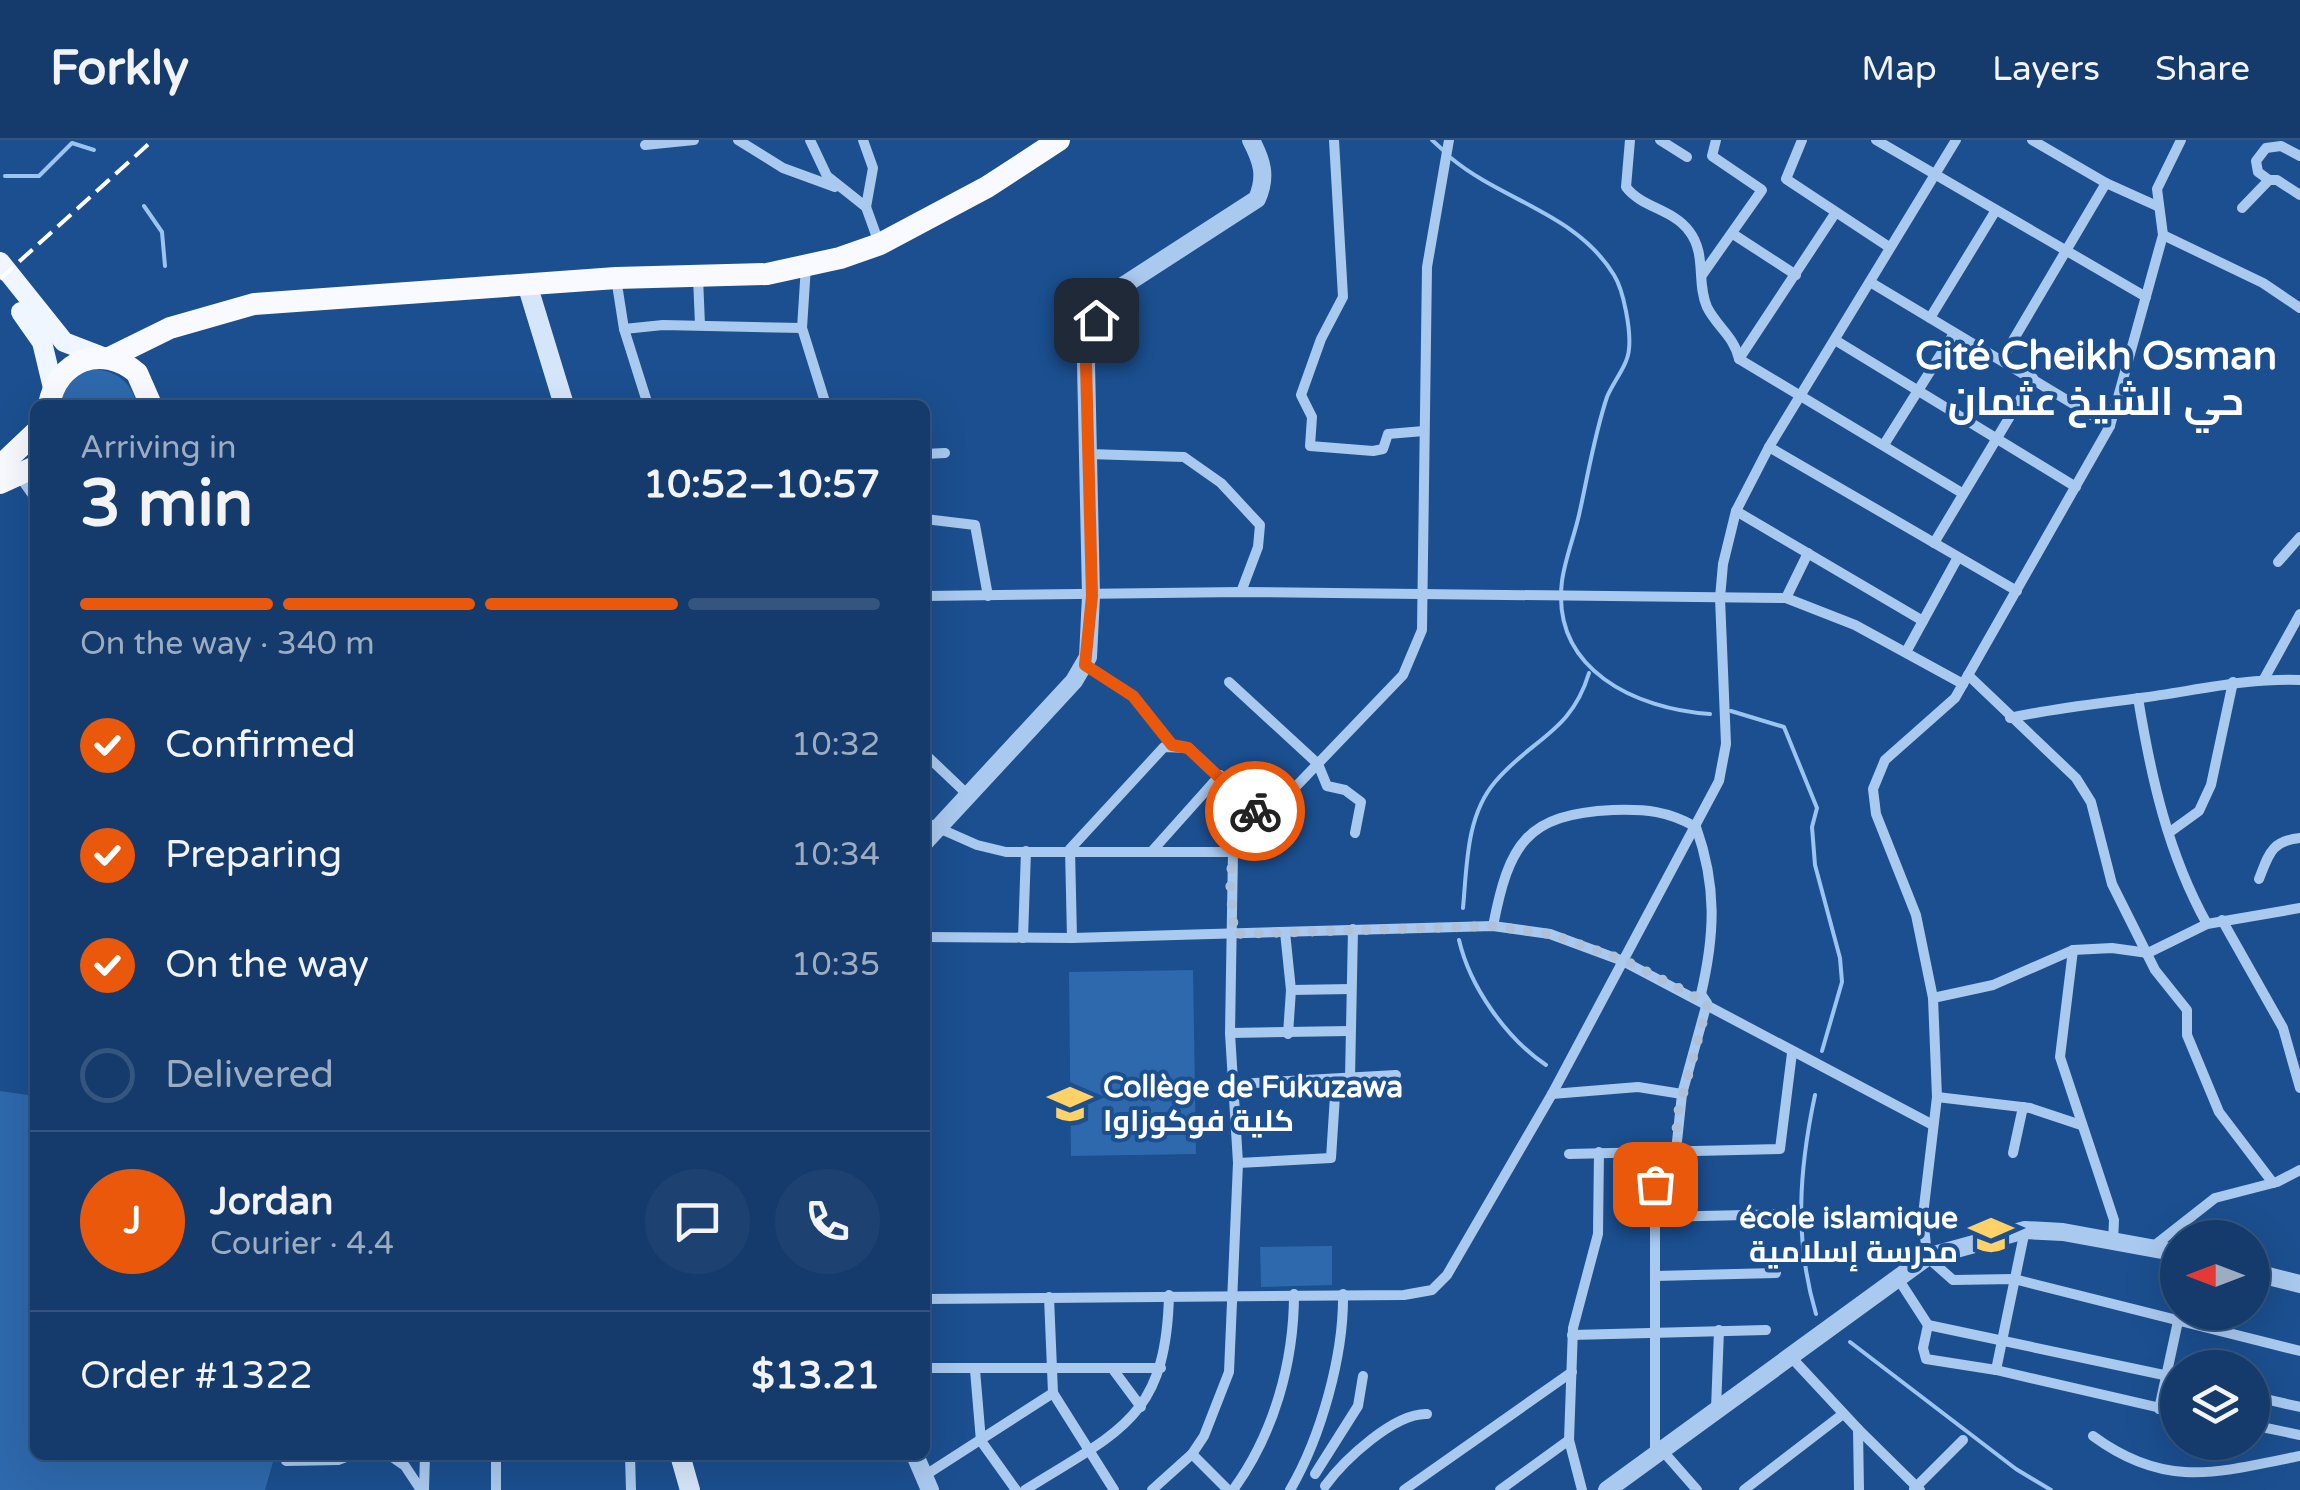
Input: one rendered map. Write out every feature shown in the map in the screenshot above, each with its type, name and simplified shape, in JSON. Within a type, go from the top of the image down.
[{"type":"highway","points":[[51,397],[73,364],[106,357],[170,328],[254,304],[616,278],[767,274],[880,244],[987,187],[1059,140]]},
{"type":"highway","points":[[150,398],[146,381],[152,358],[170,328]]},
{"type":"highway","points":[[106,357],[137,372],[150,398]]},
{"type":"highway","points":[[13,472],[30,442]]},
{"type":"main road","points":[[0,262],[64,342],[106,357]]},
{"type":"main road","points":[[0,282],[42,342],[51,397]]},
{"type":"main road","points":[[527,284],[562,400]]},
{"type":"main road","points":[[681,1460],[690,1490]]},
{"type":"street","points":[[645,145],[694,140]]},
{"type":"street","points":[[738,140],[783,168],[841,189]]},
{"type":"street","points":[[810,140],[827,176],[866,207]]},
{"type":"street","points":[[864,140],[873,168],[866,207],[880,244]]},
{"type":"street","points":[[930,830],[968,795],[1085,665],[1092,596],[1086,364],[1096,320],[1118,290],[1258,198],[1264,183],[1263,168],[1251,140]]},
{"type":"street","points":[[1334,140],[1343,297],[1321,339],[1301,395],[1312,417],[1310,446],[1373,451],[1383,449],[1388,434],[1424,432]]},
{"type":"street","points":[[1152,1490],[1192,1454],[1218,1407],[1230,1372],[1238,1163],[1237,1084],[1230,1033],[1233,852],[1403,676],[1422,630],[1426,594],[1428,249],[1449,140]]},
{"type":"street","points":[[1630,140],[1626,186],[1634,198],[1670,213],[1688,230],[1701,258],[1708,309],[1735,340],[1739,359],[1884,443],[1962,494]]},
{"type":"street","points":[[1660,140],[1687,156]]},
{"type":"street","points":[[1701,276],[1762,190],[1712,156],[1716,140]]},
{"type":"street","points":[[1802,140],[1786,180],[1834,215],[1889,247]]},
{"type":"street","points":[[1876,140],[2146,297]]},
{"type":"street","points":[[930,1299],[1235,1294],[1404,1296],[1432,1290],[1447,1275],[1552,1094],[1719,781],[1726,744],[1722,564],[1736,511],[1769,447],[1956,140]]},
{"type":"street","points":[[2032,140],[2106,183],[2158,206]]},
{"type":"street","points":[[2160,1314],[2014,1279],[1954,1280],[1927,1257],[1923,1216],[1937,1096],[1932,998],[1916,915],[1876,814],[1873,789],[1885,760],[1955,698],[2110,426],[2163,235],[2156,188],[2181,140]]},
{"type":"street","points":[[2300,156],[2281,146],[2266,148],[2256,162],[2258,172],[2300,196]]},
{"type":"street","points":[[2242,208],[2269,180]]},
{"type":"street","points":[[2002,359],[2106,183]]},
{"type":"street","points":[[1930,318],[1996,210]]},
{"type":"street","points":[[1739,359],[1834,215]]},
{"type":"street","points":[[1733,234],[1796,274]]},
{"type":"street","points":[[2163,235],[2262,283],[2300,308]]},
{"type":"street","points":[[806,264],[802,328],[824,400]]},
{"type":"street","points":[[698,276],[700,325]]},
{"type":"street","points":[[616,278],[624,329],[646,400]]},
{"type":"street","points":[[1870,282],[2110,426]]},
{"type":"street","points":[[624,329],[700,325],[802,328]]},
{"type":"street","points":[[1884,443],[1954,335]]},
{"type":"street","points":[[1835,340],[2076,487]]},
{"type":"street","points":[[1934,543],[2033,378]]},
{"type":"street","points":[[1769,447],[2017,591]]},
{"type":"street","points":[[930,454],[945,453]]},
{"type":"street","points":[[1088,454],[1177,454],[1221,482],[1260,525],[1258,547],[1241,592]]},
{"type":"street","points":[[13,472],[30,492]]},
{"type":"street","points":[[1736,511],[1922,621]]},
{"type":"street","points":[[930,519],[974,526],[988,596]]},
{"type":"street","points":[[2278,562],[2300,537]]},
{"type":"street","points":[[1786,598],[1808,553]]},
{"type":"street","points":[[1906,652],[1957,559]]},
{"type":"street","points":[[930,596],[1241,592],[1786,598],[1856,625],[1965,680],[2076,778],[2090,802],[2112,884],[2155,970],[2186,1010],[2187,1035],[2219,1112],[2273,1183]]},
{"type":"street","points":[[2264,679],[2300,614]]},
{"type":"street","points":[[1085,665],[1133,696],[1172,745]]},
{"type":"street","points":[[2010,718],[2089,701],[2138,698],[2233,682],[2300,680]]},
{"type":"street","points":[[1228,682],[1318,764],[1327,786],[1345,790],[1362,802],[1355,834]]},
{"type":"street","points":[[2170,832],[2199,811],[2211,785],[2233,682]]},
{"type":"street","points":[[2138,698],[2150,776],[2183,879],[2207,924]]},
{"type":"street","points":[[1072,938],[1070,849],[1157,752],[1172,745],[1188,748],[1264,820]]},
{"type":"street","points":[[930,759],[968,795]]},
{"type":"street","points":[[1153,850],[1220,776]]},
{"type":"street","points":[[1493,926],[1501,883],[1516,853],[1535,828],[1551,818],[1639,810],[1671,813],[1696,827],[1713,880],[1711,942],[1701,994],[1708,1003]]},
{"type":"street","points":[[930,831],[996,850],[1233,852]]},
{"type":"street","points":[[2259,879],[2272,847],[2282,840],[2300,838]]},
{"type":"street","points":[[1022,938],[1026,852]]},
{"type":"street","points":[[1932,998],[1994,984],[2074,950],[2148,952],[2207,924],[2300,908]]},
{"type":"street","points":[[2222,920],[2272,1005],[2300,1088]]},
{"type":"street","points":[[930,937],[1072,938],[1493,926],[1550,934],[1624,960],[1931,1124]]},
{"type":"street","points":[[1350,1078],[1353,929]]},
{"type":"street","points":[[1286,932],[1291,990],[1288,1034]]},
{"type":"street","points":[[2074,950],[2060,1057],[2114,1220],[2113,1242]]},
{"type":"street","points":[[1291,990],[1351,990]]},
{"type":"street","points":[[1676,1151],[1682,1094],[1708,1003]]},
{"type":"street","points":[[1230,1033],[1350,1031]]},
{"type":"street","points":[[1568,1154],[1780,1149],[1792,1053]]},
{"type":"street","points":[[1237,1084],[1396,1075]]},
{"type":"street","points":[[1238,1163],[1331,1158],[1336,1080]]},
{"type":"street","points":[[1552,1094],[1638,1087],[1682,1094]]},
{"type":"street","points":[[1937,1096],[2023,1107],[2082,1125]]},
{"type":"street","points":[[2013,1153],[2023,1107]]},
{"type":"street","points":[[1655,1151],[1658,1451],[1697,1490]]},
{"type":"street","points":[[1582,1490],[1569,1440],[1572,1335],[1598,1234],[1599,1152]]},
{"type":"street","points":[[2148,1250],[2215,1198],[2273,1183],[2300,1170]]},
{"type":"street","points":[[1655,1217],[1792,1214]]},
{"type":"street","points":[[1996,1370],[2025,1230]]},
{"type":"street","points":[[1608,1490],[1927,1257],[2025,1230],[2160,1251]]},
{"type":"street","points":[[1655,1276],[1776,1273]]},
{"type":"street","points":[[1896,1276],[1928,1325],[2160,1374]]},
{"type":"street","points":[[2270,1276],[2300,1284]]},
{"type":"street","points":[[1192,1454],[1230,1490],[1247,1468],[1285,1379],[1292,1347],[1294,1294]]},
{"type":"street","points":[[1290,1490],[1302,1470],[1341,1347],[1343,1294]]},
{"type":"street","points":[[1025,1490],[1118,1433],[1141,1407],[1160,1368],[1169,1295]]},
{"type":"street","points":[[1049,1297],[1053,1393],[1114,1490]]},
{"type":"street","points":[[1928,1325],[1923,1348],[1926,1360],[1996,1370],[2159,1409]]},
{"type":"street","points":[[1716,1410],[1719,1330]]},
{"type":"street","points":[[1572,1335],[1766,1330]]},
{"type":"street","points":[[2221,1330],[2300,1352]]},
{"type":"street","points":[[1790,1356],[1916,1489],[1963,1440]]},
{"type":"street","points":[[930,1368],[1160,1368]]},
{"type":"street","points":[[1112,1368],[1141,1407]]},
{"type":"street","points":[[975,1370],[981,1441],[1016,1490]]},
{"type":"street","points":[[1404,1490],[1572,1372]]},
{"type":"street","points":[[1315,1474],[1358,1406],[1363,1376]]},
{"type":"street","points":[[917,1460],[925,1486],[981,1441],[1053,1393]]},
{"type":"street","points":[[2270,1400],[2300,1407]]},
{"type":"street","points":[[1302,1470],[1315,1474],[1327,1488],[1382,1432],[1414,1414],[1427,1414]]},
{"type":"street","points":[[1744,1490],[1844,1414]]},
{"type":"street","points":[[1858,1429],[1859,1490]]},
{"type":"street","points":[[2270,1429],[2300,1435]]},
{"type":"street","points":[[2093,1436],[2141,1466],[2167,1473],[2300,1456]]},
{"type":"street","points":[[1500,1490],[1569,1440]]},
{"type":"street","points":[[286,1461],[338,1460]]},
{"type":"street","points":[[396,1460],[423,1490]]},
{"type":"street","points":[[423,1490],[425,1460]]},
{"type":"street","points":[[496,1460],[496,1490]]},
{"type":"street","points":[[630,1460],[631,1490]]},
{"type":"shaded area","points":[[91,369],[108,372],[121,378],[135,400],[58,400],[67,380]]},
{"type":"shaded area","points":[[1193,970],[1196,1154],[1071,1156],[1069,972]]},
{"type":"shaded area","points":[[0,1091],[30,1095],[30,1460],[274,1460],[265,1490],[0,1490]]},
{"type":"shaded area","points":[[1332,1246],[1332,1285],[1261,1287],[1260,1247]]},
{"type":"waterway","points":[[1432,140],[1444,151]]},
{"type":"waterway","points":[[5,176],[39,176],[72,143],[94,150]]},
{"type":"waterway","points":[[1451,158],[1560,222],[1598,254],[1618,282],[1628,322],[1628,355],[1598,426],[1563,573],[1562,612],[1570,639],[1584,661],[1604,679],[1654,704],[1710,714]]},
{"type":"waterway","points":[[144,206],[162,232],[165,266]]},
{"type":"waterway","points":[[1463,908],[1473,826],[1485,795],[1509,767],[1561,722],[1572,709],[1589,673]]},
{"type":"waterway","points":[[1731,711],[1784,727],[1817,808],[1812,827],[1815,865],[1840,958],[1842,982],[1822,1051]]},
{"type":"waterway","points":[[1459,940],[1472,976],[1492,1010],[1517,1041],[1546,1065]]},
{"type":"waterway","points":[[1815,1095],[1801,1205],[1804,1259],[1816,1314]]},
{"type":"waterway","points":[[1850,1342],[2016,1469],[2051,1490]]},
{"type":"railway","points":[[0,279],[153,140]]},
{"type":"way so far","points":[[1255,811],[1264,820],[1233,852],[1230,864],[1234,934],[1493,926],[1550,934],[1624,960],[1708,1003],[1677,1116],[1676,1151],[1655,1151],[1655,1184]]},
{"type":"place","name":"Collège de Fukuzawa كلية فوكوزاوا","points":[[1070,1104]]},
{"type":"place","name":"école islamique مدرسة إسلامية","points":[[1991,1235]]},
{"type":"district","name":"Cité Cheikh Osman حي الشيخ عثمان","points":[[2096,378]]},
{"type":"route","points":[[1096,320],[1086,364],[1092,596],[1085,665],[1133,696],[1172,745],[1188,748],[1255,811]]}]
